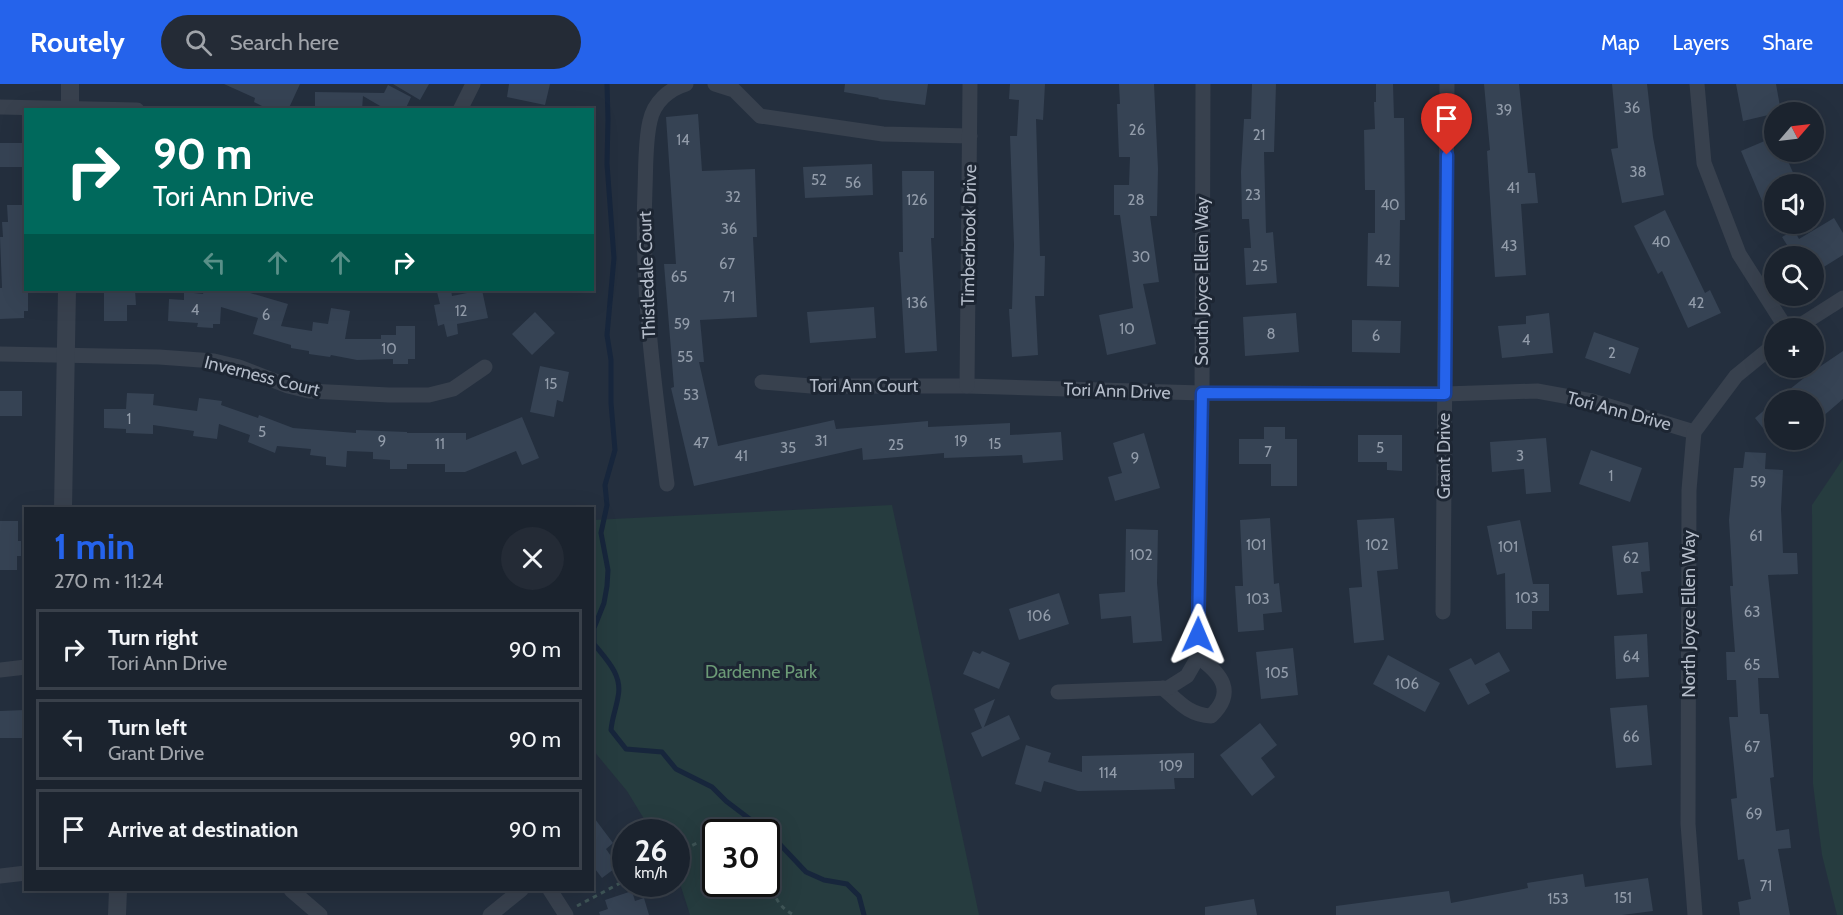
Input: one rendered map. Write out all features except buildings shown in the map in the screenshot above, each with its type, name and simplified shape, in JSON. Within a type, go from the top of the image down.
[{"type":"street","points":[[70,84],[70,108]]},
{"type":"street","points":[[461,108],[473,84]]},
{"type":"street","name":"Thistledale Court","points":[[667,484],[650,350],[644,272],[647,143],[650,119],[661,99],[674,88],[686,84]]},
{"type":"street","points":[[715,84],[734,90],[760,116],[883,134],[970,136]]},
{"type":"street","name":"Timberbrook Drive","points":[[967,386],[970,84]]},
{"type":"street","name":"South Joyce Ellen Way","points":[[1198,657],[1203,84]]},
{"type":"street","name":"Grant Drive","points":[[1443,612],[1447,84]]},
{"type":"street","points":[[1696,84],[1704,163],[1739,254],[1780,318]]},
{"type":"street","points":[[0,106],[47,108]]},
{"type":"street","points":[[63,507],[67,291]]},
{"type":"street","points":[[1812,318],[1843,298]]},
{"type":"street","points":[[1694,432],[1736,376],[1764,353]]},
{"type":"street","name":"Inverness Court","points":[[0,354],[159,357],[214,361],[309,391],[377,395],[429,395],[453,388],[485,367]]},
{"type":"street","name":"Tori Ann Court","points":[[762,382],[811,386],[967,386]]},
{"type":"street","name":"Tori Ann Drive","points":[[967,386],[1202,393],[1445,394],[1537,391],[1592,401],[1694,432]]},
{"type":"street","name":"North Joyce Ellen Way","points":[[1694,432],[1689,490],[1688,824],[1695,915]]},
{"type":"street","points":[[1058,692],[1163,688],[1168,688],[1187,676],[1198,657],[1220,676],[1225,694],[1221,706],[1211,716],[1198,715],[1186,709],[1163,688]]},
{"type":"street","points":[[0,670],[24,666]]},
{"type":"street","points":[[0,876],[24,873]]},
{"type":"street","points":[[117,915],[118,891]]},
{"type":"street","points":[[292,891],[320,915]]},
{"type":"street","points":[[490,915],[520,891]]},
{"type":"street","points":[[551,891],[565,914]]},
{"type":"path","points":[[565,914],[612,888]]},
{"type":"path","points":[[775,897],[778,903],[794,915]]},
{"type":"green space","points":[[1843,459],[1843,915],[1837,915],[1822,855],[1813,784],[1812,505]]},
{"type":"green space","name":"Dardenne Park","points":[[892,505],[979,915],[690,915],[684,897],[690,897],[690,819],[644,819],[627,791],[594,751],[594,520]]},
{"type":"waterway","points":[[607,84],[607,164],[614,258],[607,335],[611,360],[611,403],[615,450],[605,485],[607,505],[601,533],[608,570],[607,586],[604,603],[594,628],[594,644],[612,668],[618,682],[618,697],[611,730],[626,749],[662,752],[676,769],[712,787],[726,801],[772,836],[806,872],[824,880],[847,884],[859,896],[864,915]]},
{"type":"route","points":[[1198,635],[1202,393],[1445,394],[1447,155]]}]
